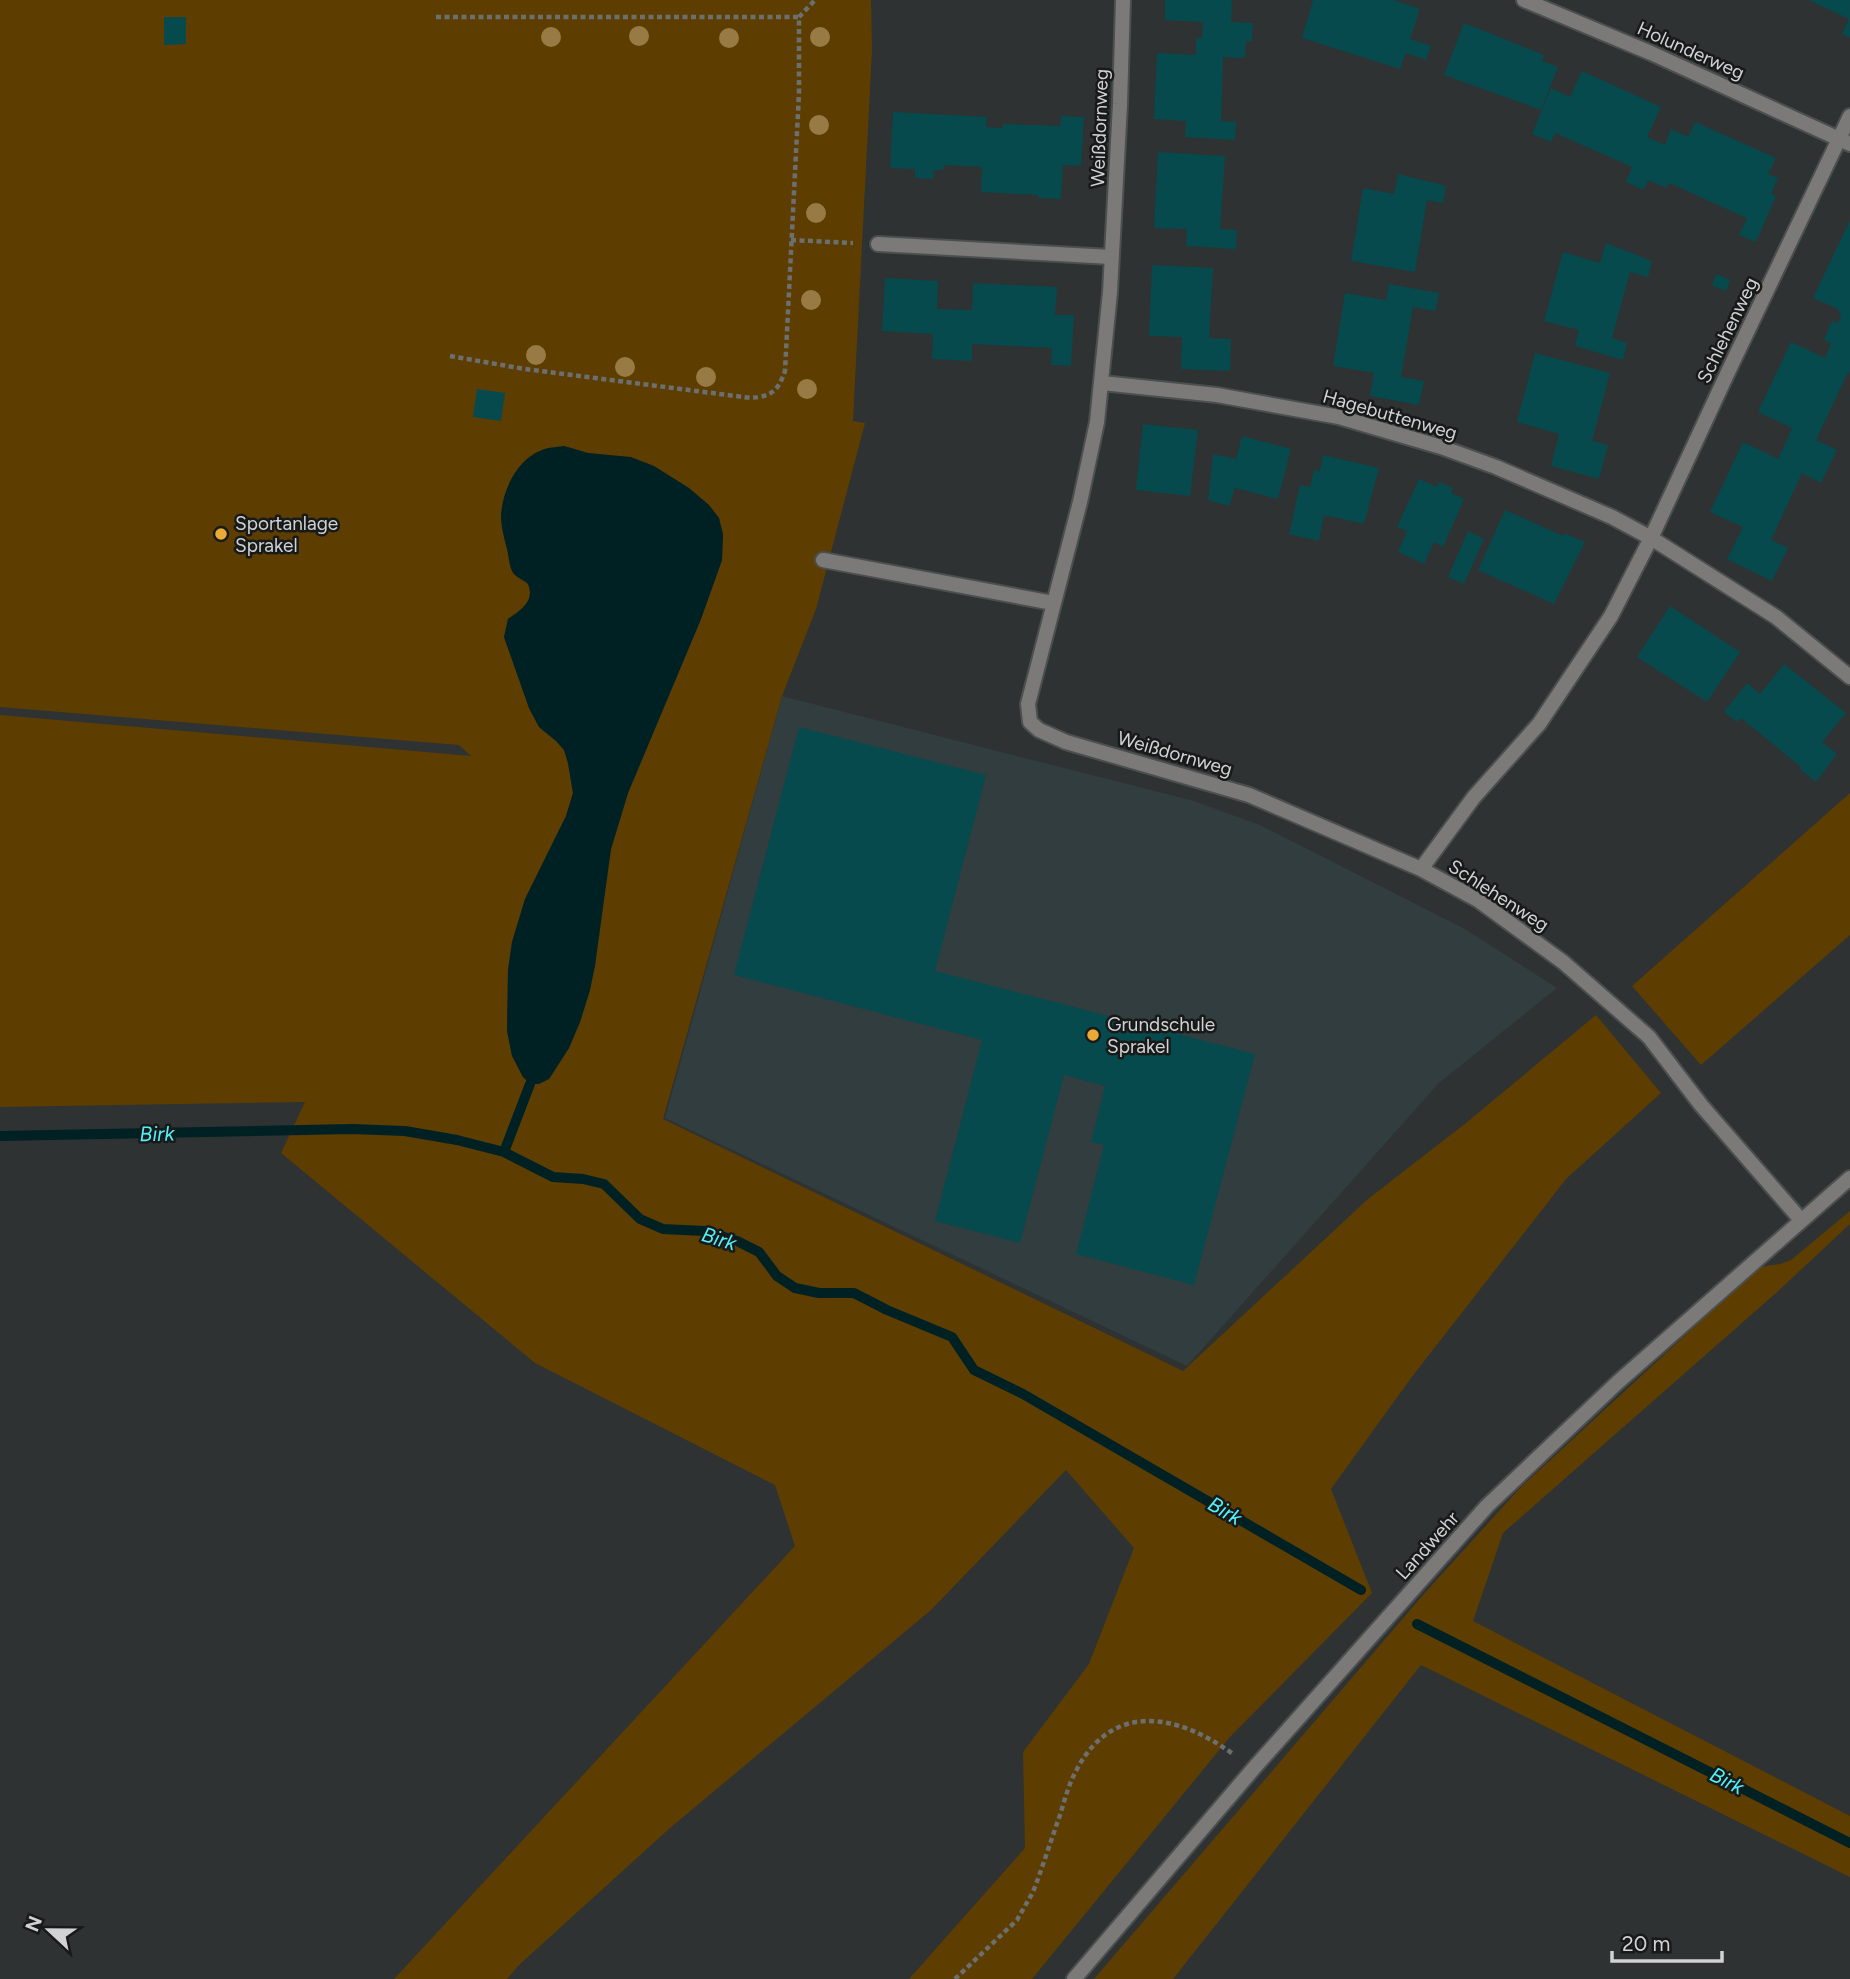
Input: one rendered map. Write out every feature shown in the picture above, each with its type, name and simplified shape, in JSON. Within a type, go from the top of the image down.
[{"type":"street","name":"Weißdornweg","points":[[1123,0],[1107,328],[1097,422],[1083,489],[1028,704],[1031,722],[1039,730],[1066,742],[1249,795],[1421,869]]},
{"type":"street","name":"Holunderweg","points":[[1524,0],[1651,53],[1845,142]]},
{"type":"street","points":[[1845,142],[1850,116]]},
{"type":"street","name":"Schlehenweg","points":[[1801,1220],[1701,1105],[1649,1037],[1563,962],[1478,900],[1421,869],[1474,797],[1546,714],[1611,616],[1651,538],[1728,372],[1845,142]]},
{"type":"street","points":[[878,244],[1111,257]]},
{"type":"street","name":"Hagebuttenweg","points":[[1101,383],[1217,395],[1351,421],[1441,447],[1496,467],[1612,517],[1651,538]]},
{"type":"street","points":[[1651,538],[1776,617],[1850,677]]},
{"type":"street","points":[[823,560],[1053,603]]},
{"type":"street","name":"Landwehr","points":[[1074,1979],[1254,1768],[1487,1506],[1618,1382],[1850,1178]]},
{"type":"path","points":[[450,356],[525,369],[751,398],[772,393],[785,370],[799,93],[799,18],[815,0]]},
{"type":"path","points":[[436,17],[472,14],[799,18]]},
{"type":"path","points":[[791,240],[878,244]]},
{"type":"path","points":[[955,1979],[1017,1920],[1025,1907],[1040,1874],[1075,1771],[1103,1735],[1134,1722],[1148,1720],[1178,1724],[1217,1742],[1254,1768]]},
{"type":"shaded area","points":[[0,0],[871,0],[872,50],[853,421],[865,423],[816,609],[782,696],[663,1119],[1183,1371],[1368,1199],[1466,1123],[1596,1015],[1661,1093],[1566,1179],[1411,1378],[1331,1489],[1372,1593],[1229,1738],[1032,1979],[909,1979],[1025,1848],[1023,1752],[1089,1664],[1134,1548],[1066,1470],[931,1610],[670,1828],[519,1965],[507,1979],[394,1979],[795,1546],[775,1485],[535,1363],[281,1153],[305,1102],[0,1107],[0,715],[471,756],[459,745],[0,707]],"holes":[[[564,446],[606,455],[709,505],[718,518],[723,534],[722,560],[701,619],[628,793],[611,849],[590,990],[580,1022],[569,1048],[549,1079],[523,1077],[512,1055],[507,1031],[508,970],[512,942],[525,899],[566,816],[573,793],[564,750],[539,727],[529,708],[504,637],[508,619],[526,604],[530,590],[528,584],[512,571],[501,519]]]},
{"type":"shaded area","name":"Grundschule Sprakel","points":[[782,696],[1194,801],[1260,825],[1465,929],[1557,988],[1439,1083],[1187,1366],[665,1118]]},
{"type":"shaded area","points":[[1850,793],[1850,935],[1701,1065],[1632,986]]},
{"type":"shaded area","points":[[1850,1211],[1850,1224],[1776,1293],[1503,1533],[1473,1621],[1850,1816],[1850,1877],[1421,1665],[1173,1979],[1094,1979],[1423,1595],[1520,1488],[1759,1267],[1791,1260]]},
{"type":"water","points":[[564,446],[588,453],[631,457],[654,466],[689,488],[709,505],[719,518],[723,534],[722,560],[701,619],[628,793],[611,849],[595,966],[580,1022],[569,1048],[549,1079],[539,1084],[530,1084],[523,1077],[512,1056],[507,1031],[508,970],[512,942],[525,899],[566,816],[573,793],[564,750],[539,727],[529,708],[504,637],[508,619],[526,604],[530,590],[528,584],[513,573],[501,516],[509,484],[521,465],[538,452]]},
{"type":"building","points":[[1165,0],[1232,0],[1231,22],[1253,23],[1252,41],[1246,41],[1245,58],[1223,57],[1221,121],[1236,122],[1235,140],[1185,137],[1186,121],[1154,119],[1157,53],[1196,55],[1196,38],[1202,38],[1203,22],[1165,20]]},
{"type":"building","points":[[1313,0],[1394,0],[1420,9],[1410,39],[1431,46],[1426,60],[1406,53],[1400,69],[1302,38]]},
{"type":"building","points":[[1809,0],[1850,0],[1850,38],[1842,34],[1849,19]]},
{"type":"building","points":[[164,17],[186,17],[186,44],[164,45]]},
{"type":"building","points":[[1464,23],[1544,55],[1542,61],[1558,67],[1541,110],[1444,75]]},
{"type":"building","points":[[1582,71],[1661,107],[1647,137],[1665,145],[1671,129],[1688,137],[1695,122],[1776,158],[1768,174],[1778,178],[1771,194],[1776,196],[1756,242],[1739,235],[1747,218],[1669,183],[1666,188],[1648,180],[1644,190],[1626,182],[1632,167],[1555,133],[1551,142],[1532,134],[1551,88],[1570,97]]},
{"type":"building","points":[[893,112],[987,117],[986,127],[1003,128],[1003,124],[1060,126],[1061,116],[1084,117],[1081,166],[1063,165],[1061,199],[981,192],[982,167],[944,165],[943,170],[934,170],[933,179],[915,178],[915,169],[890,168]]},
{"type":"building","points":[[1158,152],[1225,156],[1220,229],[1237,230],[1236,249],[1186,246],[1187,229],[1154,228]]},
{"type":"building","points":[[1398,174],[1446,186],[1443,203],[1427,200],[1415,272],[1351,261],[1363,188],[1394,194]]},
{"type":"building","points":[[1850,220],[1850,373],[1848,372],[1816,440],[1837,450],[1821,483],[1802,473],[1771,540],[1788,548],[1772,581],[1727,559],[1743,527],[1710,512],[1743,442],[1778,459],[1792,428],[1758,412],[1791,342],[1825,358],[1831,343],[1824,340],[1832,321],[1838,323],[1841,317],[1838,309],[1813,298]]},
{"type":"building","points":[[1606,243],[1652,261],[1648,277],[1630,272],[1612,338],[1627,343],[1623,360],[1575,346],[1579,330],[1544,321],[1563,252],[1600,263]]},
{"type":"building","points":[[1152,265],[1213,268],[1209,338],[1231,339],[1230,371],[1181,369],[1182,337],[1149,336]]},
{"type":"building","points":[[1716,274],[1730,280],[1726,291],[1712,285]]},
{"type":"building","points":[[885,278],[938,281],[937,309],[972,310],[973,283],[1057,287],[1055,315],[1074,315],[1071,366],[1051,365],[1052,348],[972,344],[972,361],[932,359],[933,334],[882,331]]},
{"type":"building","points":[[1389,284],[1439,293],[1435,311],[1413,307],[1401,377],[1424,381],[1419,405],[1370,396],[1374,373],[1333,366],[1345,293],[1386,300]]},
{"type":"building","points":[[1535,353],[1610,373],[1592,441],[1608,445],[1599,479],[1551,466],[1559,434],[1517,422]]},
{"type":"building","points":[[477,389],[505,393],[501,421],[473,417]]},
{"type":"building","points":[[1143,424],[1198,430],[1190,496],[1136,490]]},
{"type":"building","points":[[1242,436],[1291,449],[1278,499],[1235,488],[1229,506],[1208,500],[1213,454],[1236,459]]},
{"type":"building","points":[[1323,455],[1379,468],[1364,524],[1324,515],[1319,541],[1289,534],[1300,485],[1310,487],[1314,470],[1320,471]]},
{"type":"building","points":[[1419,479],[1437,487],[1439,482],[1453,488],[1451,493],[1464,499],[1443,547],[1434,542],[1424,564],[1398,552],[1407,531],[1397,527]]},
{"type":"building","points":[[1505,510],[1563,536],[1564,533],[1585,542],[1554,604],[1478,570]]},
{"type":"building","points":[[1468,531],[1484,539],[1464,584],[1448,577]]},
{"type":"building","points":[[1670,606],[1740,652],[1707,702],[1637,657]]},
{"type":"building","points":[[1784,664],[1846,713],[1822,742],[1837,754],[1816,782],[1741,718],[1737,722],[1724,712],[1747,683],[1760,694]]},
{"type":"building","points":[[799,727],[986,775],[935,971],[1255,1054],[1194,1285],[1076,1254],[1104,1145],[1091,1142],[1105,1086],[1064,1075],[1020,1243],[935,1221],[982,1040],[734,975]]},
{"type":"waterway","points":[[504,1152],[530,1084]]},
{"type":"waterway","name":"Birk","points":[[0,1136],[352,1129],[405,1131],[504,1152],[553,1177],[604,1184],[640,1219],[663,1229],[704,1231],[737,1241],[759,1252],[777,1276],[795,1288],[819,1293],[854,1293],[952,1337],[974,1370],[1023,1394],[1361,1590]]},
{"type":"waterway","name":"Birk","points":[[1417,1624],[1850,1843]]},
{"type":"place","name":"Sportanlage Sprakel","points":[[221,534]]},
{"type":"place","name":"Grundschule Sprakel","points":[[1093,1035]]}]
